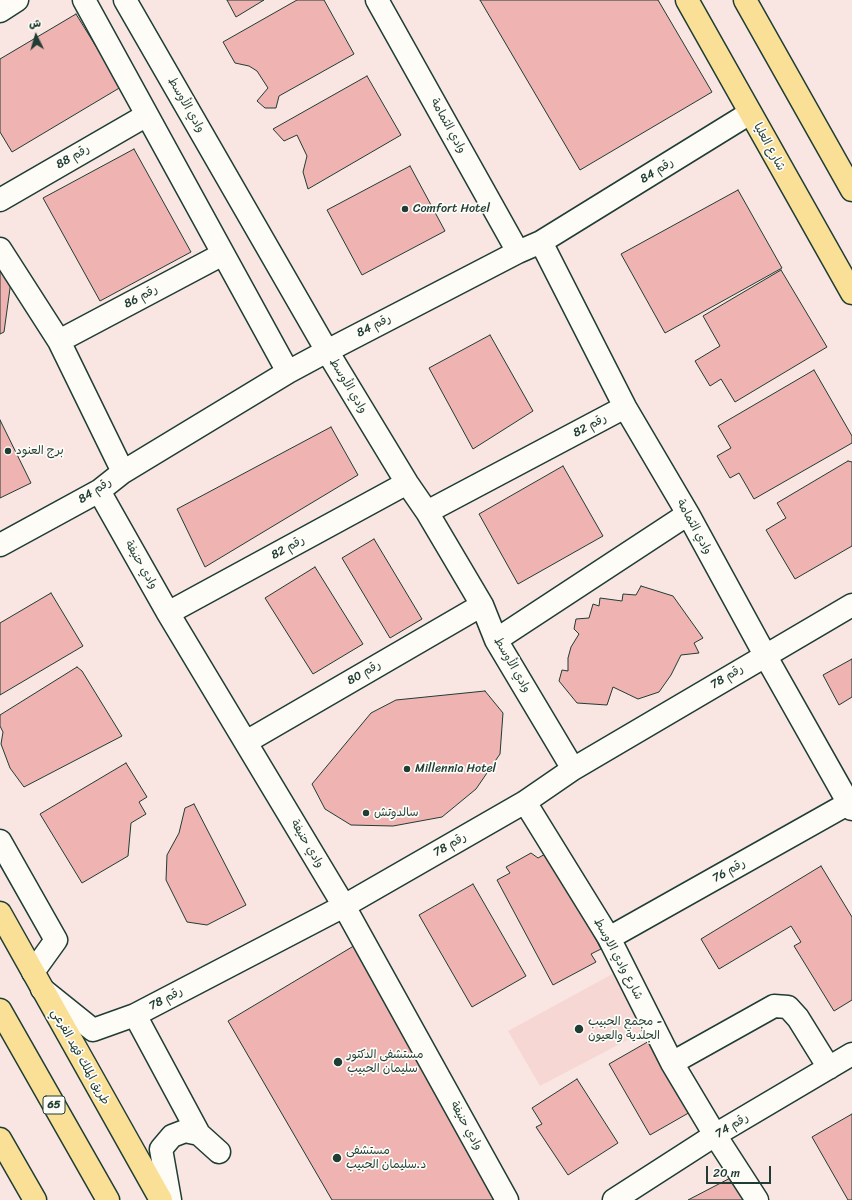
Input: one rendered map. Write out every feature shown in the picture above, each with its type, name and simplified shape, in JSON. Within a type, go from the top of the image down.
[{"type":"main road","name":"شارع العليا","points":[[687,0],[852,293]]},
{"type":"main road","points":[[745,0],[852,190]]},
{"type":"main road","name":"طريق الملك فهد الفرعي","points":[[0,913],[161,1200]]},
{"type":"main road","name":"65","points":[[0,1010],[108,1200]]},
{"type":"main road","points":[[0,1139],[35,1200]]},
{"type":"street","points":[[0,11],[18,0]]},
{"type":"street","points":[[84,0],[288,372]]},
{"type":"street","name":"وادي الأوسط","points":[[125,0],[326,350],[407,483],[427,512],[482,605],[496,640],[573,769]]},
{"type":"street","name":"وادي الثمامة","points":[[377,0],[518,252]]},
{"type":"street","name":"رقم 84","points":[[0,546],[100,491],[123,472],[326,350],[518,252],[541,242],[750,113]]},
{"type":"street","name":"رقم 88","points":[[0,200],[146,115]]},
{"type":"street","name":"وادي الثمامة","points":[[541,242],[625,407],[688,514],[850,806]]},
{"type":"street","points":[[0,249],[59,340],[123,472]]},
{"type":"street","name":"رقم 86","points":[[59,340],[223,254]]},
{"type":"street","name":"رقم 82","points":[[427,512],[625,407]]},
{"type":"street","name":"رقم 82","points":[[168,613],[407,483]]},
{"type":"street","name":"وادي حنيفة","points":[[100,491],[168,613],[344,906],[506,1200]]},
{"type":"street","points":[[496,640],[688,514]]},
{"type":"street","name":"رقم 80","points":[[246,742],[482,605]]},
{"type":"street","name":"رقم 78","points":[[37,980],[93,1030],[135,1015],[344,906],[525,802],[573,769],[852,605]]},
{"type":"street","name":"شارع وادي الاوسط","points":[[525,802],[609,938],[672,1063],[715,1135],[757,1200]]},
{"type":"street","name":"رقم 76","points":[[609,938],[850,806]]},
{"type":"street","points":[[0,841],[56,940],[37,980]]},
{"type":"street","points":[[672,1063],[774,1006],[788,1007],[798,1018],[829,1068]]},
{"type":"street","points":[[135,1015],[199,1134],[219,1152]]},
{"type":"street","name":"رقم 74","points":[[614,1200],[715,1135],[852,1054]]},
{"type":"street","points":[[170,1200],[161,1149],[172,1136],[179,1133],[185,1131],[199,1134]]},
{"type":"shaded area","name":"مجمع الحبيب - الجلدية والعيون","points":[[618,971],[650,1028],[540,1086],[508,1031]]},
{"type":"building","points":[[227,0],[264,0],[236,17]]},
{"type":"building","points":[[297,0],[324,0],[354,54],[279,96],[276,108],[265,108],[257,101],[268,88],[257,71],[249,66],[235,63],[223,42]]},
{"type":"building","points":[[480,0],[658,0],[712,92],[580,170]]},
{"type":"building","points":[[76,14],[121,87],[12,152],[0,132],[0,59]]},
{"type":"building","points":[[367,76],[401,135],[308,189],[303,172],[307,156],[297,135],[284,141],[273,129]]},
{"type":"building","points":[[134,149],[191,252],[100,301],[43,198]]},
{"type":"building","points":[[410,166],[445,231],[362,275],[327,210]]},
{"type":"building","points":[[738,190],[782,268],[665,333],[621,254]]},
{"type":"building","points":[[0,265],[11,281],[4,332],[0,334]]},
{"type":"building","points":[[781,270],[827,347],[735,402],[721,379],[710,386],[695,361],[720,346],[703,316]]},
{"type":"building","points":[[490,335],[533,411],[473,449],[429,368]]},
{"type":"building","points":[[814,370],[852,436],[852,443],[754,499],[739,473],[730,478],[717,456],[731,448],[718,426]]},
{"type":"building","name":"برج العنود","points":[[0,420],[31,483],[0,498]]},
{"type":"building","points":[[331,427],[358,475],[205,567],[177,509]]},
{"type":"building","points":[[848,461],[852,462],[852,546],[795,579],[766,530],[786,518],[777,503]]},
{"type":"building","points":[[563,466],[603,536],[518,584],[479,514]]},
{"type":"building","points":[[374,539],[422,619],[390,638],[342,558]]},
{"type":"building","points":[[315,567],[363,644],[313,674],[265,598]]},
{"type":"building","points":[[641,586],[673,596],[703,638],[694,643],[699,653],[681,655],[671,675],[659,692],[638,699],[613,687],[607,705],[577,703],[559,681],[562,670],[568,671],[568,658],[571,647],[579,634],[574,629],[576,619],[589,618],[593,604],[599,606],[600,598],[622,601],[623,594],[636,595]]},
{"type":"building","points":[[51,593],[83,646],[0,695],[0,623]]},
{"type":"building","points":[[852,659],[852,697],[839,705],[823,675]]},
{"type":"building","points":[[77,667],[82,671],[122,736],[24,787],[10,768],[1,744],[3,732],[0,726],[0,715]]},
{"type":"building","name":"Millennia Hotel","points":[[485,691],[503,713],[500,754],[476,789],[442,817],[393,826],[351,825],[325,809],[312,784],[371,713],[396,700]]},
{"type":"building","points":[[126,763],[147,797],[139,802],[146,814],[131,823],[128,856],[82,883],[40,814]]},
{"type":"building","points":[[194,804],[246,905],[207,925],[187,922],[166,880],[167,855],[179,833],[185,808]]},
{"type":"building","points":[[549,852],[601,949],[591,954],[596,962],[553,985],[497,880],[510,873],[506,867],[531,853],[538,858]]},
{"type":"building","points":[[821,866],[852,917],[852,1000],[834,1011],[794,946],[801,942],[791,926],[719,969],[701,939]]},
{"type":"building","points":[[473,884],[526,976],[472,1007],[419,915]]},
{"type":"building","name":"مستشفى الدكتور سليمان الحبيب","points":[[357,944],[506,1200],[332,1200],[228,1021]]},
{"type":"building","points":[[651,1040],[692,1111],[650,1135],[609,1064]]},
{"type":"building","points":[[577,1079],[618,1143],[568,1175],[536,1127],[542,1124],[532,1108]]},
{"type":"building","points":[[852,1114],[852,1200],[848,1200],[812,1137]]},
{"type":"building","points":[[738,1174],[752,1200],[688,1200]]},
{"type":"place","name":"Comfort Hotel","points":[[405,209]]},
{"type":"place","name":"برج العنود","points":[[8,451]]},
{"type":"place","name":"Millennia Hotel","points":[[407,769]]},
{"type":"place","name":"سالدوتش","points":[[366,813]]},
{"type":"place","name":"مجمع الحبيب - الجلدية والعيون","points":[[579,1029]]},
{"type":"place","name":"مستشفى الدكتور سليمان الحبيب","points":[[338,1062]]},
{"type":"place","name":"مستشفى د.سليمان الحبيب","points":[[337,1158]]}]
